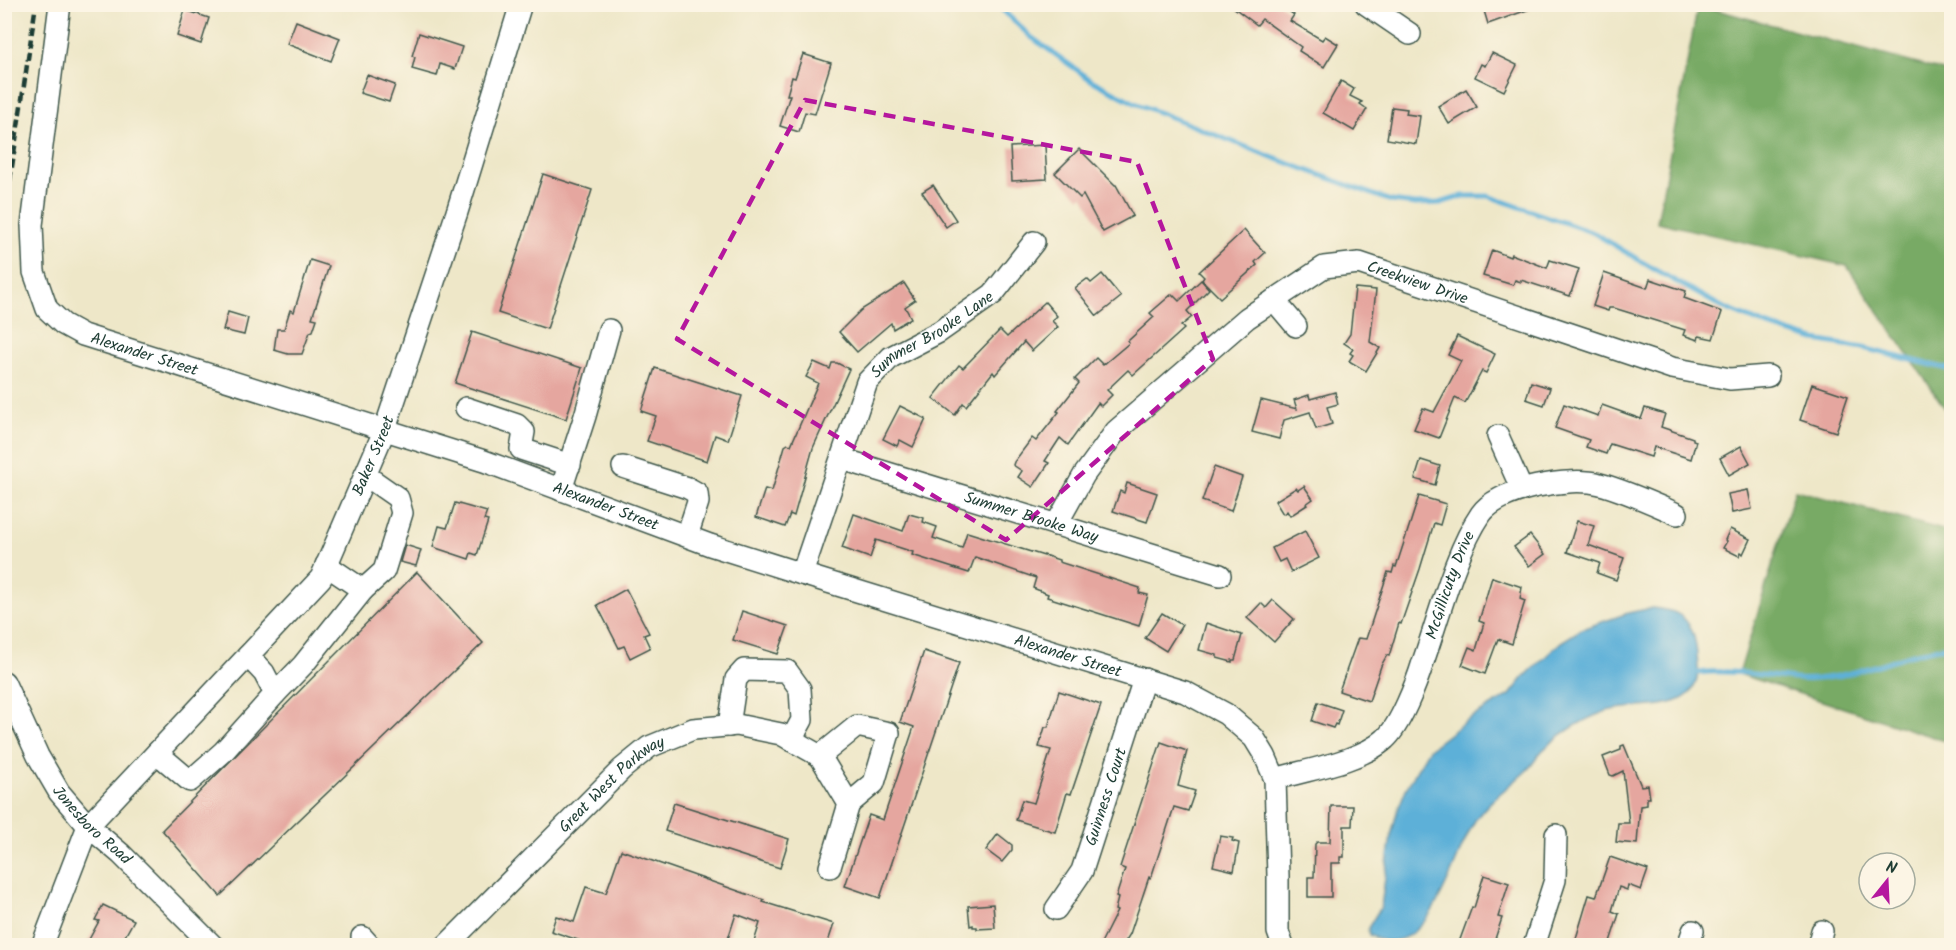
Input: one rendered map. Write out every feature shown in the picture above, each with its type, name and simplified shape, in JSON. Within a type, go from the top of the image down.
[{"type":"street","name":"Alexander Street","points":[[60,4],[32,225],[34,272],[47,309],[63,324],[83,334],[385,429],[513,472],[687,536],[802,574],[1185,692],[1226,714],[1254,738],[1275,779],[1278,932],[1283,945]]},
{"type":"street","points":[[1366,4],[1410,34]]},
{"type":"street","name":"Baker Street","points":[[88,826],[321,578],[385,429],[457,212],[519,6]]},
{"type":"street","name":"Summer Brooke Lane","points":[[802,574],[867,382],[891,357],[939,332],[993,294],[1034,242]]},
{"type":"street","name":"Creekview Drive","points":[[1056,525],[1084,475],[1116,430],[1247,318],[1324,267],[1359,263],[1672,368],[1730,379],[1768,376]]},
{"type":"street","points":[[1274,300],[1296,326]]},
{"type":"street","points":[[561,490],[609,330]]},
{"type":"street","points":[[466,408],[517,425],[524,432],[513,472]]},
{"type":"street","points":[[1498,436],[1522,490]]},
{"type":"street","points":[[521,449],[570,465]]},
{"type":"street","name":"Summer Brooke Way","points":[[842,459],[1220,575]]},
{"type":"street","points":[[623,467],[697,493],[698,502],[687,536]]},
{"type":"street","points":[[157,753],[190,781],[223,752],[303,665],[363,590],[384,571],[402,513],[398,498],[365,475]]},
{"type":"street","name":"McGillicuty Drive","points":[[1275,779],[1364,754],[1387,739],[1404,710],[1420,671],[1462,548],[1482,511],[1510,492],[1556,482],[1598,483],[1677,514]]},
{"type":"street","points":[[326,566],[363,590]]},
{"type":"street","points":[[248,656],[264,673],[275,694]]},
{"type":"street","points":[[729,726],[736,679],[744,670],[788,671],[800,689],[802,720],[791,740]]},
{"type":"street","name":"Guinness Court","points":[[1056,909],[1082,871],[1144,679]]},
{"type":"street","name":"Jonesboro Road","points":[[4,681],[38,756],[59,792],[88,826],[121,854],[213,945]]},
{"type":"street","name":"Great West Parkway","points":[[446,945],[622,769],[649,747],[693,729],[737,725],[781,734],[820,756]]},
{"type":"street","points":[[830,867],[849,804],[874,783],[890,733],[857,726],[820,756],[849,804]]},
{"type":"street","points":[[42,945],[88,826]]},
{"type":"street","points":[[1534,945],[1555,880],[1556,835]]},
{"type":"highlighted area","points":[[805,100],[1137,162],[1213,359],[1006,540],[677,339]]},
{"type":"green space","points":[[1698,5],[1951,73],[1951,417],[1847,266],[1657,222]]},
{"type":"green space","points":[[1795,490],[1951,532],[1951,743],[1739,674]]},
{"type":"water","points":[[1652,608],[1676,613],[1685,620],[1692,631],[1696,644],[1698,667],[1696,683],[1688,694],[1677,701],[1664,704],[1604,712],[1555,739],[1527,770],[1481,812],[1468,834],[1442,894],[1418,928],[1404,938],[1386,941],[1369,935],[1368,928],[1381,907],[1391,836],[1397,812],[1406,789],[1429,749],[1467,720],[1510,695],[1525,676],[1561,642],[1582,629],[1628,613]]},
{"type":"building","points":[[1229,4],[1279,4],[1294,15],[1290,21],[1322,40],[1325,36],[1338,44],[1324,67],[1299,51],[1301,47],[1262,19],[1257,25]]},
{"type":"building","points":[[1482,4],[1533,4],[1533,8],[1488,24]]},
{"type":"building","points":[[185,10],[209,18],[201,44],[177,36]]},
{"type":"building","points":[[296,21],[340,38],[331,61],[287,44]]},
{"type":"building","points":[[419,33],[462,47],[455,69],[440,64],[437,76],[412,69],[415,57],[412,56]]},
{"type":"building","points":[[1492,53],[1517,65],[1504,91],[1475,77],[1481,64],[1485,66]]},
{"type":"building","points":[[803,54],[831,63],[815,114],[805,112],[799,132],[780,126],[790,95],[787,95],[792,77],[795,78]]},
{"type":"building","points":[[367,75],[395,85],[389,102],[360,93]]},
{"type":"building","points":[[1341,81],[1354,89],[1350,96],[1362,102],[1360,104],[1367,109],[1354,131],[1323,113]]},
{"type":"building","points":[[1466,89],[1477,107],[1449,124],[1438,106]]},
{"type":"building","points":[[1392,107],[1407,109],[1406,114],[1420,116],[1416,144],[1387,139]]},
{"type":"building","points":[[1045,145],[1047,179],[1012,181],[1010,147]]},
{"type":"building","points":[[1079,149],[1116,185],[1133,216],[1103,232],[1083,195],[1080,198],[1055,173]]},
{"type":"building","points":[[543,174],[592,190],[547,329],[498,313]]},
{"type":"building","points":[[933,185],[956,220],[946,227],[922,192]]},
{"type":"building","points":[[1244,230],[1265,253],[1255,262],[1257,265],[1220,298],[1202,280],[1204,277],[1199,272]]},
{"type":"building","points":[[1492,250],[1510,257],[1511,254],[1547,268],[1550,260],[1579,269],[1570,296],[1521,280],[1521,282],[1515,280],[1513,285],[1483,276]]},
{"type":"building","points":[[310,260],[329,266],[312,318],[317,319],[313,331],[310,332],[302,354],[288,354],[274,350],[277,329],[284,329],[290,310],[294,312]]},
{"type":"building","points":[[1604,273],[1647,288],[1650,279],[1686,291],[1684,298],[1722,312],[1713,339],[1699,336],[1698,340],[1683,335],[1685,330],[1614,308],[1609,308],[1608,311],[1593,306]]},
{"type":"building","points":[[1102,274],[1121,297],[1097,316],[1075,288],[1087,279],[1091,283]]},
{"type":"building","points":[[1201,280],[1209,289],[1187,311],[1192,317],[1181,326],[1184,329],[1133,375],[1128,370],[1107,390],[1112,395],[1101,406],[1098,403],[1068,445],[1060,438],[1045,461],[1049,463],[1033,487],[1018,477],[1022,471],[1013,465],[1014,462],[1032,438],[1036,441],[1059,412],[1057,411],[1079,383],[1075,379],[1096,358],[1103,365],[1129,343],[1128,341],[1154,317],[1150,313],[1172,294],[1179,301]]},
{"type":"building","points":[[904,283],[915,300],[905,307],[911,318],[893,329],[891,323],[857,352],[839,332],[861,310]]},
{"type":"building","points":[[1355,288],[1376,290],[1370,342],[1380,348],[1366,371],[1349,361],[1353,355],[1350,353],[1353,349],[1344,343],[1350,334]]},
{"type":"building","points":[[1045,302],[1057,316],[1052,321],[1058,327],[1032,351],[1024,342],[995,375],[993,372],[966,406],[963,403],[955,415],[933,398],[959,365],[963,368],[1000,330],[1007,337]]},
{"type":"building","points":[[228,312],[248,318],[244,335],[223,330]]},
{"type":"building","points":[[472,332],[582,368],[566,419],[455,383]]},
{"type":"building","points":[[1457,336],[1495,354],[1486,373],[1482,371],[1465,403],[1455,398],[1439,438],[1414,429],[1423,408],[1434,412],[1461,361],[1448,355]]},
{"type":"building","points":[[814,362],[830,369],[832,363],[837,363],[849,369],[813,448],[794,516],[790,514],[785,527],[756,517],[765,489],[772,491],[785,446],[791,445],[818,383],[806,377]]},
{"type":"building","points":[[655,368],[742,396],[728,440],[715,435],[707,461],[647,441],[656,416],[641,411]]},
{"type":"building","points":[[1531,382],[1550,388],[1544,405],[1526,399]]},
{"type":"building","points":[[1812,384],[1848,396],[1836,432],[1800,420]]},
{"type":"building","points":[[1335,392],[1338,404],[1327,407],[1332,424],[1316,429],[1310,412],[1284,420],[1279,439],[1252,432],[1261,400],[1297,409],[1294,400],[1309,395],[1310,399]]},
{"type":"building","points":[[1564,404],[1598,416],[1602,405],[1641,419],[1645,408],[1665,414],[1661,427],[1696,441],[1691,459],[1654,447],[1651,457],[1610,444],[1606,454],[1586,447],[1589,440],[1555,428]]},
{"type":"building","points":[[900,406],[926,419],[913,447],[900,440],[897,446],[883,439]]},
{"type":"building","points":[[1741,446],[1750,463],[1729,475],[1720,458]]},
{"type":"building","points":[[1421,460],[1440,466],[1435,485],[1415,479]]},
{"type":"building","points":[[1214,467],[1242,477],[1231,511],[1202,501]]},
{"type":"building","points":[[1127,483],[1157,493],[1147,522],[1113,511],[1120,491],[1124,493]]},
{"type":"building","points":[[1304,486],[1313,499],[1290,516],[1287,511],[1283,514],[1275,501],[1296,488],[1298,490]]},
{"type":"building","points":[[1748,490],[1752,509],[1732,513],[1728,494]]},
{"type":"building","points":[[1419,496],[1446,504],[1440,525],[1434,523],[1401,624],[1399,623],[1389,656],[1387,655],[1381,666],[1369,701],[1339,691],[1358,638],[1366,639],[1388,572],[1392,573],[1394,566],[1396,567]]},
{"type":"building","points":[[455,503],[487,512],[484,520],[488,521],[477,555],[471,553],[469,559],[433,547],[439,526],[447,528]]},
{"type":"building","points":[[854,514],[903,531],[909,514],[924,518],[923,522],[937,527],[933,538],[962,548],[967,532],[1044,555],[1140,588],[1139,593],[1148,595],[1139,626],[1047,597],[1048,594],[1033,588],[1036,578],[975,557],[969,573],[912,555],[913,552],[876,540],[870,558],[842,548]]},
{"type":"building","points":[[1577,521],[1594,526],[1588,545],[1624,558],[1616,580],[1597,573],[1600,563],[1567,552]]},
{"type":"building","points":[[1730,529],[1750,539],[1743,554],[1741,552],[1739,556],[1723,548]]},
{"type":"building","points":[[1305,531],[1319,558],[1291,572],[1285,559],[1279,562],[1272,548]]},
{"type":"building","points":[[1530,535],[1545,554],[1529,566],[1514,547]]},
{"type":"building","points":[[405,545],[421,550],[416,566],[400,562]]},
{"type":"building","points":[[417,572],[483,643],[220,896],[162,830]]},
{"type":"building","points":[[1492,577],[1522,587],[1520,599],[1525,601],[1512,644],[1498,639],[1485,674],[1462,665],[1469,647],[1476,650],[1484,623],[1479,621]]},
{"type":"building","points":[[626,589],[649,633],[644,635],[650,648],[630,658],[624,646],[619,648],[597,605]]},
{"type":"building","points":[[1273,600],[1294,619],[1274,642],[1247,618],[1261,603],[1266,608]]},
{"type":"building","points":[[742,611],[788,626],[778,654],[733,640]]},
{"type":"building","points":[[1162,613],[1182,625],[1166,651],[1145,638]]},
{"type":"building","points":[[1206,623],[1242,635],[1235,660],[1232,662],[1217,658],[1217,655],[1199,650]]},
{"type":"building","points":[[924,651],[959,663],[880,898],[845,886],[869,815],[883,820],[914,727],[900,722]]},
{"type":"building","points":[[1059,691],[1101,705],[1071,794],[1067,793],[1055,832],[1016,820],[1022,800],[1034,803],[1051,750],[1039,747]]},
{"type":"building","points":[[1318,702],[1342,710],[1337,725],[1335,724],[1333,728],[1312,721]]},
{"type":"building","points":[[1161,742],[1187,751],[1178,786],[1195,791],[1188,811],[1174,807],[1130,934],[1123,945],[1100,945],[1117,911],[1115,910],[1118,898],[1116,897],[1125,869],[1120,867]]},
{"type":"building","points":[[1624,745],[1641,786],[1648,785],[1650,798],[1647,798],[1647,805],[1640,806],[1637,844],[1616,842],[1618,823],[1629,823],[1623,771],[1613,776],[1610,775],[1603,757],[1621,750],[1621,746]]},
{"type":"building","points":[[674,803],[789,839],[780,868],[665,831]]},
{"type":"building","points":[[1331,806],[1353,806],[1352,826],[1344,826],[1344,857],[1340,857],[1340,863],[1331,863],[1331,897],[1308,897],[1308,877],[1314,877],[1315,844],[1330,842]]},
{"type":"building","points":[[998,834],[1012,845],[1012,850],[1002,862],[986,850]]},
{"type":"building","points":[[1220,836],[1233,838],[1232,841],[1239,843],[1234,871],[1213,866]]},
{"type":"building","points":[[621,850],[764,900],[763,902],[834,924],[827,945],[753,945],[760,923],[736,914],[726,945],[712,945],[694,940],[693,945],[593,945],[551,931],[556,916],[574,922],[586,887],[606,893]]},
{"type":"building","points":[[1610,857],[1648,870],[1641,890],[1628,885],[1627,890],[1619,887],[1612,911],[1619,914],[1609,945],[1574,945],[1589,895],[1596,897]]},
{"type":"building","points":[[1484,875],[1509,883],[1498,917],[1502,918],[1493,945],[1458,945],[1472,907],[1474,908]]},
{"type":"building","points":[[993,904],[995,928],[977,929],[973,925],[970,926],[968,906]]},
{"type":"building","points":[[103,905],[134,920],[120,945],[86,945],[99,921],[95,920]]},
{"type":"waterway","points":[[996,4],[1031,37],[1091,80],[1135,103],[1274,158],[1391,201],[1415,204],[1440,203],[1463,196],[1488,196],[1594,233],[1722,307],[1768,326],[1815,340],[1863,348],[1952,370]]},
{"type":"waterway","points":[[1698,673],[1730,672],[1817,679],[1851,673],[1918,653],[1952,646]]},
{"type":"railway","points":[[4,221],[36,4]]}]
